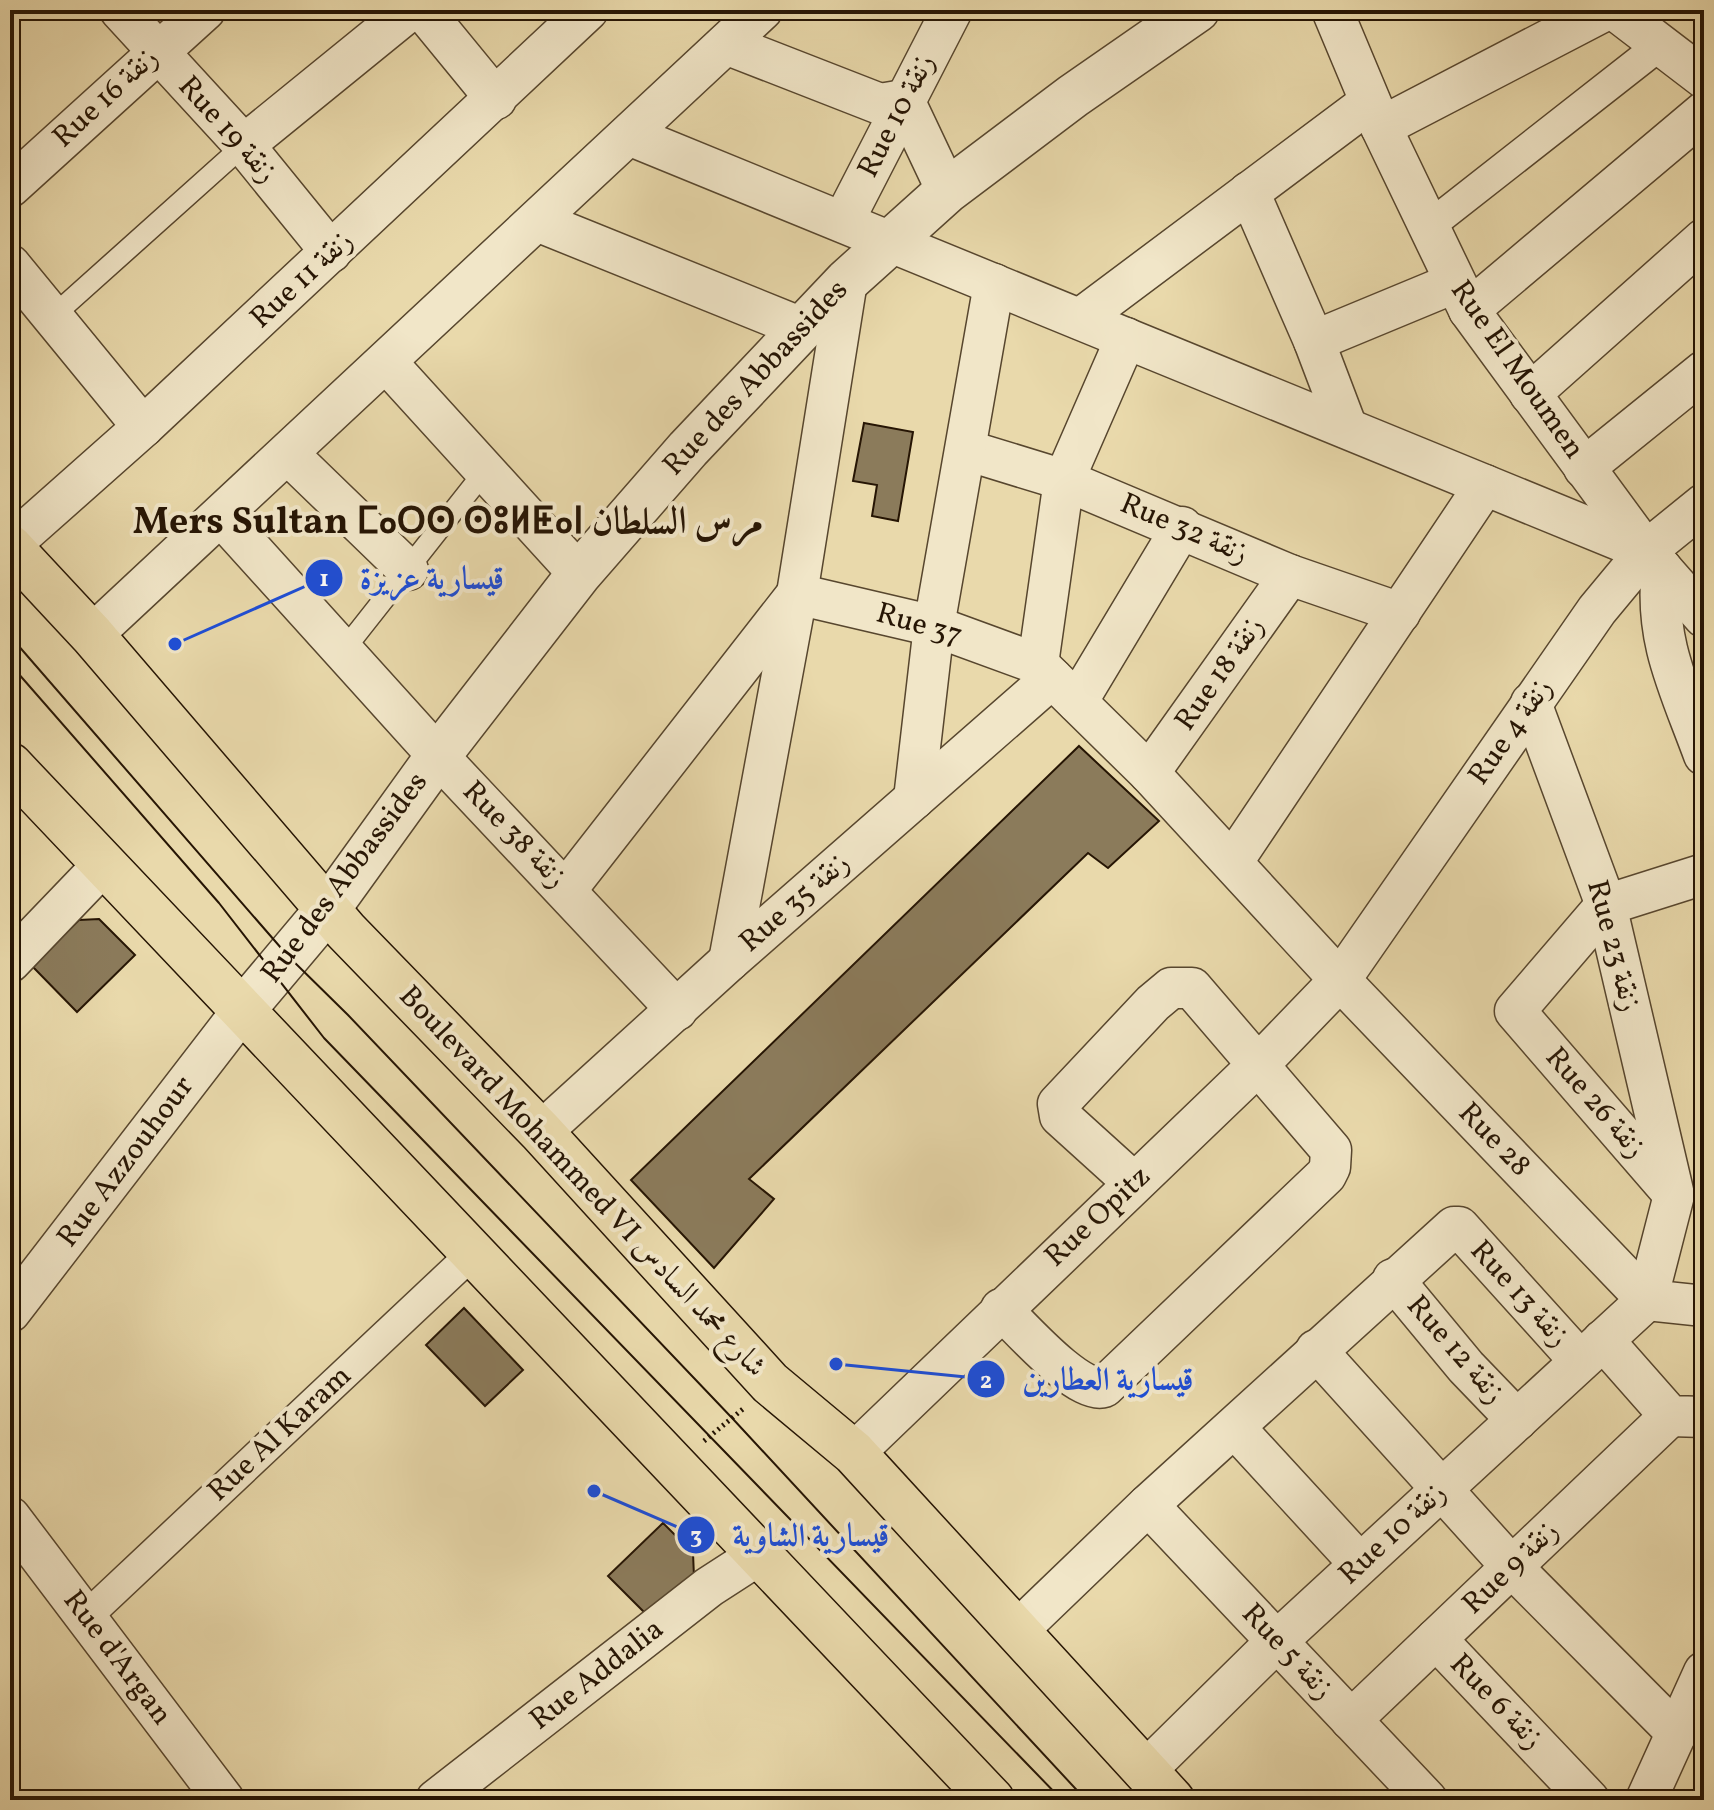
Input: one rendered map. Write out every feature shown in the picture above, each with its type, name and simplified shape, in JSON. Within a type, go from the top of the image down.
[{"type":"main road","name":"Boulevard Mohammed VI شارع محمد السادس","points":[[10,546],[92,635],[327,910],[541,1132],[770,1383],[854,1453],[1158,1786]]},
{"type":"main road","points":[[10,765],[760,1554],[973,1794]]},
{"type":"street","name":"Rue 19 زنقة","points":[[120,10],[155,52],[244,145],[331,252]]},
{"type":"street","name":"Rue 16 زنقة","points":[[10,187],[155,52],[205,10]]},
{"type":"street","points":[[244,145],[410,10]]},
{"type":"street","points":[[423,10],[496,99]]},
{"type":"street","name":"Rue 11 زنقة","points":[[10,546],[143,427],[588,10]]},
{"type":"street","points":[[92,635],[289,455],[762,10]]},
{"type":"street","name":"Rue 10 زنقة","points":[[843,222],[952,10]]},
{"type":"street","name":"Rue El Moumen","points":[[1332,10],[1375,114],[1462,297],[1584,468],[1654,560],[1704,617]]},
{"type":"street","points":[[1080,319],[1249,192],[1375,114],[1606,10]]},
{"type":"street","points":[[1428,227],[1690,63],[1615,10]]},
{"type":"street","name":"Rue des Abbassides","points":[[242,1011],[327,910],[438,756],[579,574],[688,449],[847,281],[889,241],[947,191],[1180,14]]},
{"type":"street","points":[[726,44],[880,104],[904,100],[947,191]]},
{"type":"street","points":[[1314,341],[1462,297],[1704,112]]},
{"type":"street","points":[[629,135],[1485,485],[1654,560],[1662,640],[1704,755]]},
{"type":"street","points":[[1249,192],[1314,341],[1347,428]]},
{"type":"street","points":[[537,221],[802,328]]},
{"type":"street","points":[[1530,394],[1704,239]]},
{"type":"street","points":[[10,265],[143,427]]},
{"type":"street","points":[[729,961],[797,594],[847,281]]},
{"type":"street","points":[[914,799],[934,626],[994,284]]},
{"type":"street","points":[[1056,682],[1064,480],[1126,338]]},
{"type":"street","points":[[387,363],[579,574]]},
{"type":"street","points":[[1584,468],[1704,371]]},
{"type":"street","name":"Rue 32 زنقة","points":[[966,450],[1064,480],[1290,575],[1400,613]]},
{"type":"street","points":[[289,455],[408,570]]},
{"type":"street","points":[[1233,861],[1485,485]]},
{"type":"street","name":"Rue 4 زنقة","points":[[1340,980],[1597,610],[1654,560],[1704,504]]},
{"type":"street","name":"Rue 38 زنقة","points":[[222,517],[438,756],[677,1010]]},
{"type":"street","name":"Rue 35 زنقة","points":[[541,1132],[914,799],[1056,682],[1182,527]]},
{"type":"street","name":"Rue 18 زنقة","points":[[1149,773],[1290,575]]},
{"type":"street","points":[[566,890],[797,594]]},
{"type":"street","name":"Rue 37","points":[[797,594],[934,626],[1056,682]]},
{"type":"street","name":"Rue 28","points":[[1056,682],[1149,773],[1340,980],[1647,1300]]},
{"type":"street","name":"Rue 23 زنقة","points":[[1531,703],[1606,905],[1689,1196]]},
{"type":"street","points":[[10,962],[104,864]]},
{"type":"street","points":[[1606,905],[1704,874]]},
{"type":"street","name":"Rue 26 زنقة","points":[[1606,905],[1515,1011],[1689,1196]]},
{"type":"street","name":"Rue Opitz","points":[[854,1453],[1260,1063],[1340,980]]},
{"type":"street","points":[[1001,1309],[1069,1374],[1090,1387],[1104,1387],[1326,1175],[1331,1150],[1203,996],[1192,988],[1171,988],[1153,1003],[1062,1096],[1058,1104],[1060,1116],[1134,1183]]},
{"type":"street","name":"Rue Azzouhour","points":[[10,1312],[242,1011]]},
{"type":"street","points":[[1689,1196],[1647,1300],[1704,1306]]},
{"type":"street","name":"Rue 13 زنقة","points":[[1393,1279],[1451,1228],[1459,1227],[1591,1351],[1687,1417]]},
{"type":"street","name":"Rue Al Karam","points":[[86,1617],[474,1252]]},
{"type":"street","points":[[1018,1630],[1148,1505],[1393,1279]]},
{"type":"street","name":"Rue 12 زنقة","points":[[1393,1279],[1466,1367],[1517,1420]]},
{"type":"street","name":"Rue 10 زنقة","points":[[1158,1786],[1277,1641],[1647,1300]]},
{"type":"street","points":[[1316,1350],[1512,1567],[1677,1733]]},
{"type":"street","name":"Rue 9 زنقة","points":[[1351,1720],[1512,1567],[1687,1417]]},
{"type":"street","points":[[1235,1428],[1360,1564]]},
{"type":"street","name":"Rue 5 زنقة","points":[[1148,1505],[1427,1800]]},
{"type":"street","name":"Rue d'Argan","points":[[10,1517],[224,1800]]},
{"type":"street","name":"Rue Addalia","points":[[436,1800],[709,1587],[760,1554]]},
{"type":"street","name":"Rue 6 زنقة","points":[[1436,1639],[1589,1800]]},
{"type":"street","points":[[1646,1800],[1704,1672]]},
{"type":"lane","points":[[52,317],[244,145]]},
{"type":"lane","points":[[343,651],[485,471]]},
{"type":"path","points":[[676,1465],[733,1419],[770,1383]]},
{"type":"building","points":[[864,423],[913,432],[898,521],[872,516],[877,485],[853,481]]},
{"type":"building","points":[[1079,746],[1159,821],[1108,868],[1088,853],[749,1179],[774,1199],[714,1268],[631,1180]]},
{"type":"building","points":[[99,919],[135,955],[77,1012],[32,966],[79,920]]},
{"type":"building","points":[[464,1308],[523,1370],[485,1406],[426,1345]]},
{"type":"building","points":[[663,1523],[693,1553],[694,1577],[651,1619],[608,1576]]},
{"type":"tram line","points":[[10,636],[288,956],[733,1419],[1086,1800]]},
{"type":"tram line","points":[[10,664],[219,903],[324,1038],[1062,1800]]},
{"type":"place","name":"قيسارية عزيزة","points":[[175,644]]},
{"type":"place","name":"قيسارية العطارين","points":[[836,1364]]},
{"type":"place","name":"قيسارية الشاوية","points":[[594,1491]]},
{"type":"district","name":"Mers Sultan ⵎⴰⵔⵙ ⵙⵓⵍⵟⴰⵏ مرس السلطان","points":[[448,523]]}]
